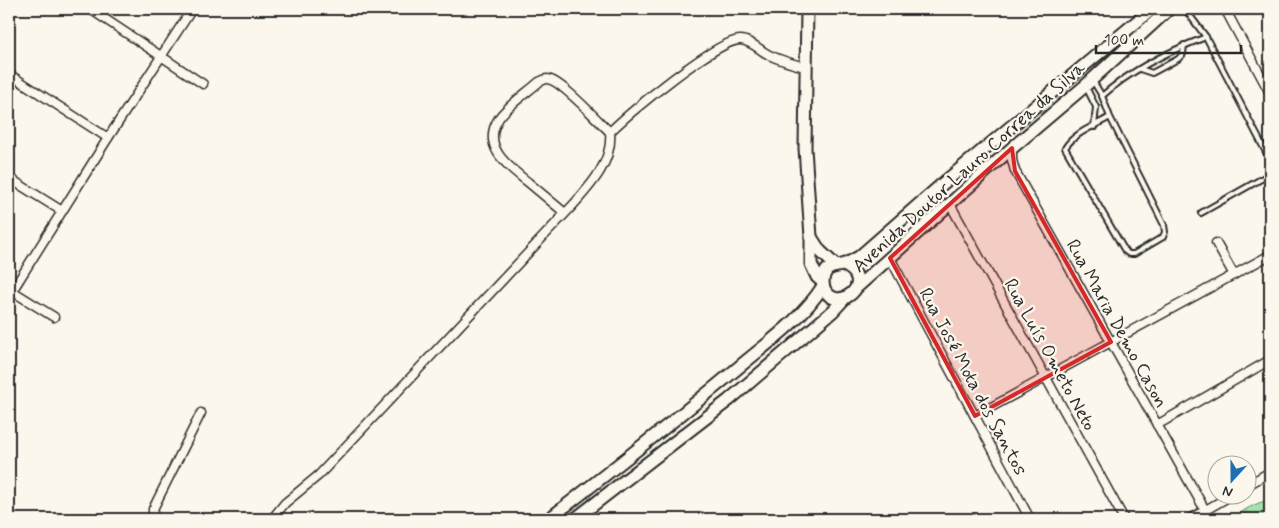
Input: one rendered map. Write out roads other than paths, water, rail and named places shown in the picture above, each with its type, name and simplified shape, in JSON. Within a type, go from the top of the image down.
[{"type":"main road","points":[[807,9],[805,148],[811,264],[826,292],[831,296],[838,299],[852,295],[858,281],[851,268],[840,265],[820,251],[811,237]]},
{"type":"main road","name":"Avenida Doutor Lauro Correa da Silva","points":[[840,265],[859,257],[947,180],[1152,9]]},
{"type":"main road","name":"Avenida Doutor Lauro Correa da Silva","points":[[856,288],[1012,148],[1089,83],[1169,9]]},
{"type":"main road","points":[[549,519],[709,392],[799,316],[813,301],[823,284],[823,277],[828,270],[840,265]]},
{"type":"main road","points":[[575,519],[729,400],[833,311],[845,298]]},
{"type":"street","points":[[90,9],[202,84]]},
{"type":"street","points":[[54,318],[10,292],[192,9]]},
{"type":"street","points":[[1225,9],[1270,92]]},
{"type":"street","points":[[610,132],[628,114],[677,77],[716,50],[734,41],[742,40],[773,56],[805,67]]},
{"type":"street","points":[[9,74],[108,138]]},
{"type":"street","points":[[272,519],[285,503],[319,475],[565,213],[605,163],[611,146],[610,132],[567,91],[546,79],[539,82],[500,116],[494,127],[493,140],[497,152],[506,164],[565,213]]},
{"type":"street","name":"Rua Maria Demo Cason","points":[[1012,148],[1012,160],[1015,171],[1205,510]]},
{"type":"street","points":[[9,178],[62,211]]},
{"type":"street","name":"Rua Luís Ometo Neto","points":[[950,204],[1124,519]]},
{"type":"street","points":[[1216,243],[1234,275]]},
{"type":"street","points":[[975,416],[1270,255]]},
{"type":"street","name":"Rua José Mota dos Santos","points":[[890,258],[1030,519]]},
{"type":"street","points":[[1157,425],[1270,360]]},
{"type":"street","points":[[154,519],[153,509],[201,413]]},
{"type":"street","points":[[1256,480],[1270,472]]},
{"type":"street","points":[[1190,519],[1212,506]]},
{"type":"lane","points":[[1185,9],[1206,37],[1270,160]]},
{"type":"lane","points":[[1102,96],[1120,81],[1140,69],[1184,45],[1206,37]]},
{"type":"lane","points":[[1140,69],[1152,73],[1178,59],[1183,54],[1184,45]]},
{"type":"lane","points":[[1089,83],[1102,96],[1110,117],[1164,225],[1165,232],[1163,237],[1134,254],[1124,251],[1065,148],[1082,131],[1094,127],[1110,117]]},
{"type":"lane","points":[[1089,83],[1096,107],[1094,127]]},
{"type":"lane","points":[[1201,213],[1270,174]]}]
